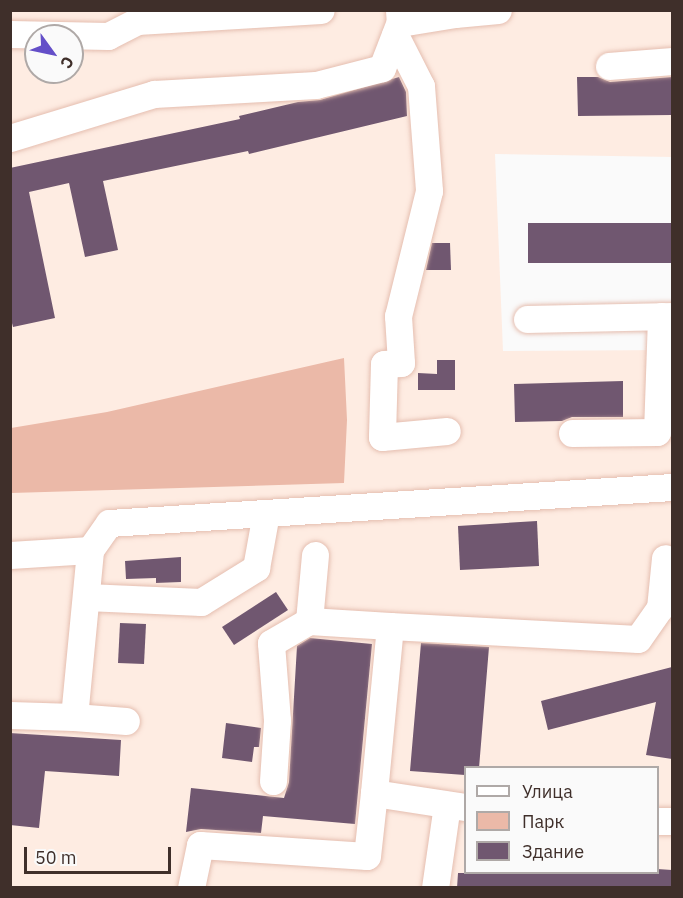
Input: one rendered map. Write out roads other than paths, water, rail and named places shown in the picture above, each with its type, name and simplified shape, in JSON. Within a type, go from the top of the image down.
[{"type":"street","points":[[10,34],[108,36],[137,21],[321,10]]},
{"type":"street","points":[[398,23],[498,10]]},
{"type":"street","points":[[10,138],[154,94],[327,82],[382,68],[398,23]]},
{"type":"street","points":[[398,23],[421,86],[429,191],[398,316],[401,363],[384,364],[382,436],[447,432]]},
{"type":"street","points":[[609,66],[672,61]]},
{"type":"street","points":[[527,319],[667,316],[657,432],[572,434]]},
{"type":"street","points":[[74,717],[90,550],[109,523],[672,487]]},
{"type":"street","points":[[86,597],[201,603],[256,568],[266,513]]},
{"type":"street","points":[[10,555],[90,550]]},
{"type":"street","points":[[309,621],[315,555]]},
{"type":"street","points":[[273,781],[277,720],[271,643],[309,621],[638,639],[666,609],[665,558]]},
{"type":"street","points":[[191,888],[200,845],[368,856],[390,626]]},
{"type":"street","points":[[10,715],[126,721]]},
{"type":"street","points":[[374,794],[456,806],[435,888]]}]
